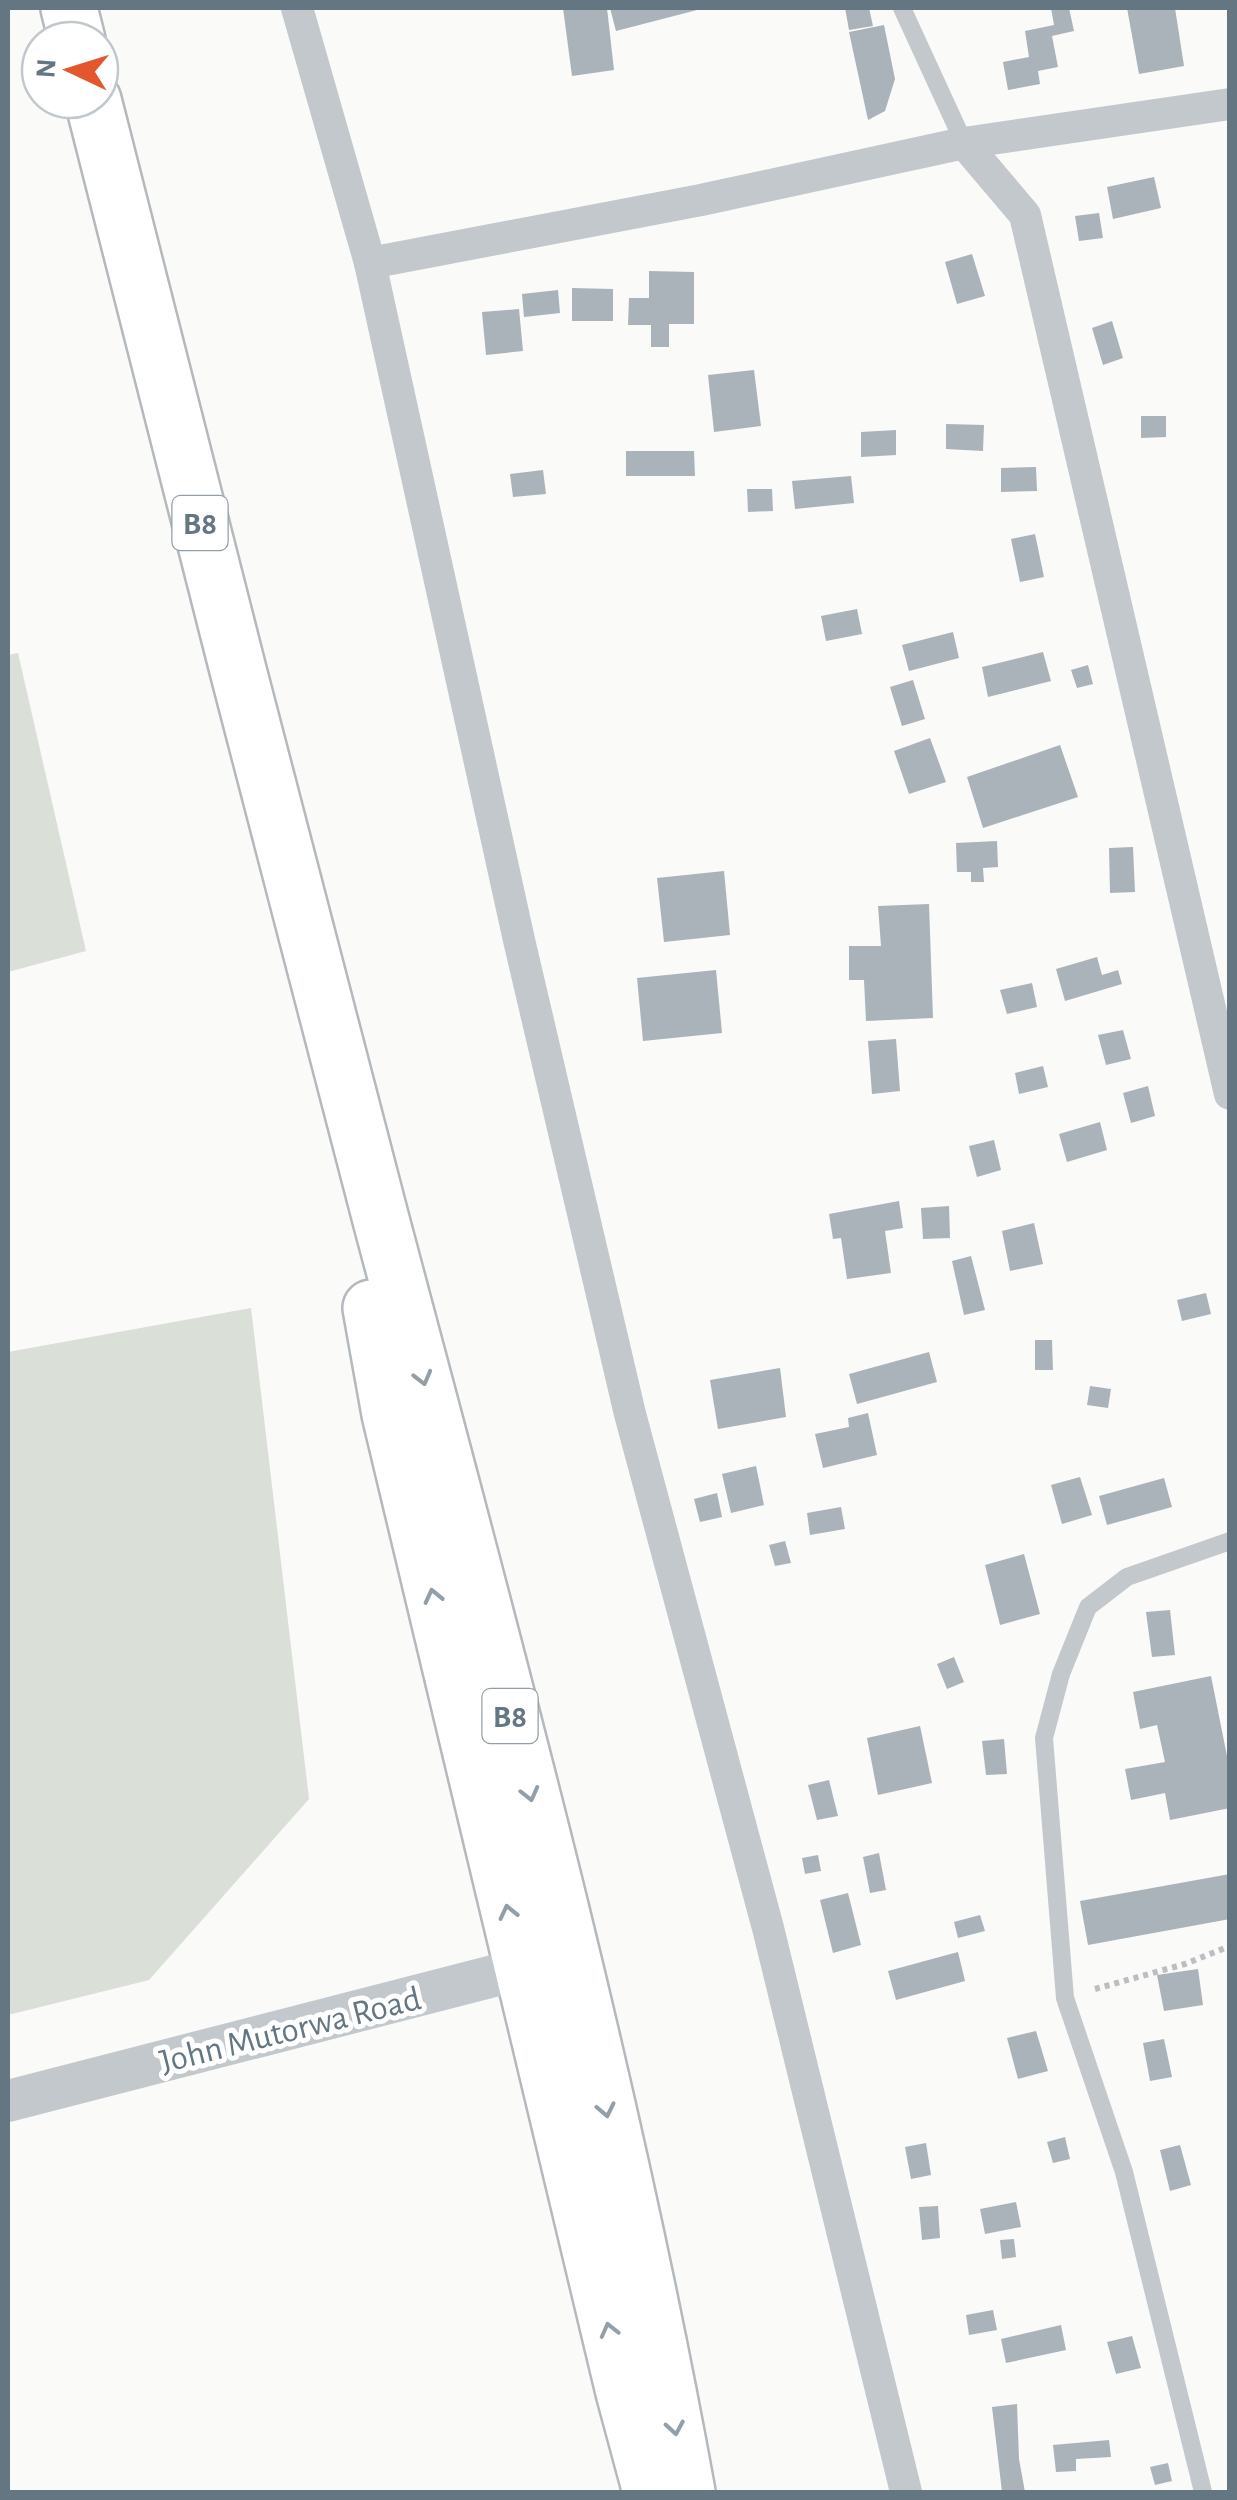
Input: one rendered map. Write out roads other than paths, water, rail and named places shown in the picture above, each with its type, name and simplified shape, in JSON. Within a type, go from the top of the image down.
[{"type":"highway","name":"B8","points":[[98,120],[308,945],[547,1962],[670,2398],[687,2492]]},
{"type":"highway","name":"B8","points":[[547,1962],[624,2392],[651,2492]]},
{"type":"street","points":[[297,8],[370,264],[523,958],[630,1414],[768,1928],[906,2492]]},
{"type":"street","points":[[370,264],[964,144],[1230,104]]},
{"type":"street","points":[[964,144],[1025,215],[1230,1094]]},
{"type":"street","name":"John Mutorwa Road","points":[[8,2101],[547,1962]]},
{"type":"lane","points":[[902,8],[964,144]]},
{"type":"lane","points":[[1203,2492],[1124,2172],[1065,1998],[1044,1738],[1061,1674],[1088,1608],[1127,1577],[1230,1542]]}]
